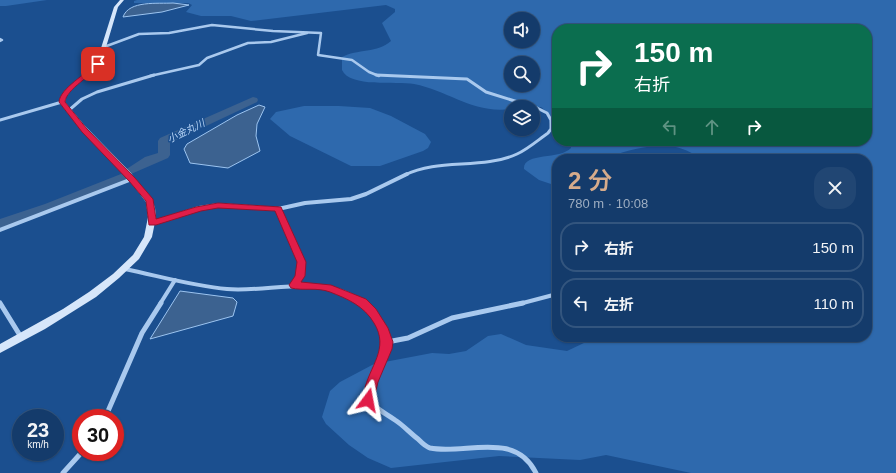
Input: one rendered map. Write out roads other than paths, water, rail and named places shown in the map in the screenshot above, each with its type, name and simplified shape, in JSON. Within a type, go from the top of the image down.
[{"type":"street","points":[[0,349],[88,298],[109,283],[125,268],[144,245],[153,223],[150,201],[132,179],[68,111],[62,102],[62,98],[71,88],[92,71],[98,64],[116,7],[122,0]]},
{"type":"street","points":[[104,47],[139,34],[169,33],[212,25],[321,32],[318,55],[352,60],[369,72],[379,76],[467,79],[486,92],[538,108],[547,113],[551,120],[551,129],[526,149],[507,158],[480,163],[418,168],[366,194],[351,199],[305,203],[278,209],[218,205],[199,208],[153,223]]},
{"type":"street","points":[[68,111],[74,108],[78,101],[109,88],[199,65],[207,58],[248,43],[285,40],[310,32]]},
{"type":"street","points":[[0,120],[62,102]]},
{"type":"street","points":[[0,230],[132,179]]},
{"type":"street","points":[[278,209],[301,262],[300,276],[294,285]]},
{"type":"street","points":[[125,268],[175,280],[229,289],[267,289],[294,285],[312,285],[331,288],[362,302],[372,311],[384,331],[387,342],[386,349],[372,382],[368,400],[376,409],[395,420],[428,448],[446,450],[487,446],[506,449],[520,455],[533,466],[536,473]]},
{"type":"street","points":[[109,409],[142,333],[175,280]]},
{"type":"street","points":[[387,342],[408,338],[452,318],[500,309],[552,295]]},
{"type":"street","points":[[0,303],[21,337]]},
{"type":"street","points":[[63,473],[74,461]]},
{"type":"waterway","name":"小金丸川","points":[[131,170],[149,160],[164,155],[164,141],[253,100]]},
{"type":"waterway","name":"小金丸川","points":[[0,224],[50,207],[121,178]]}]
